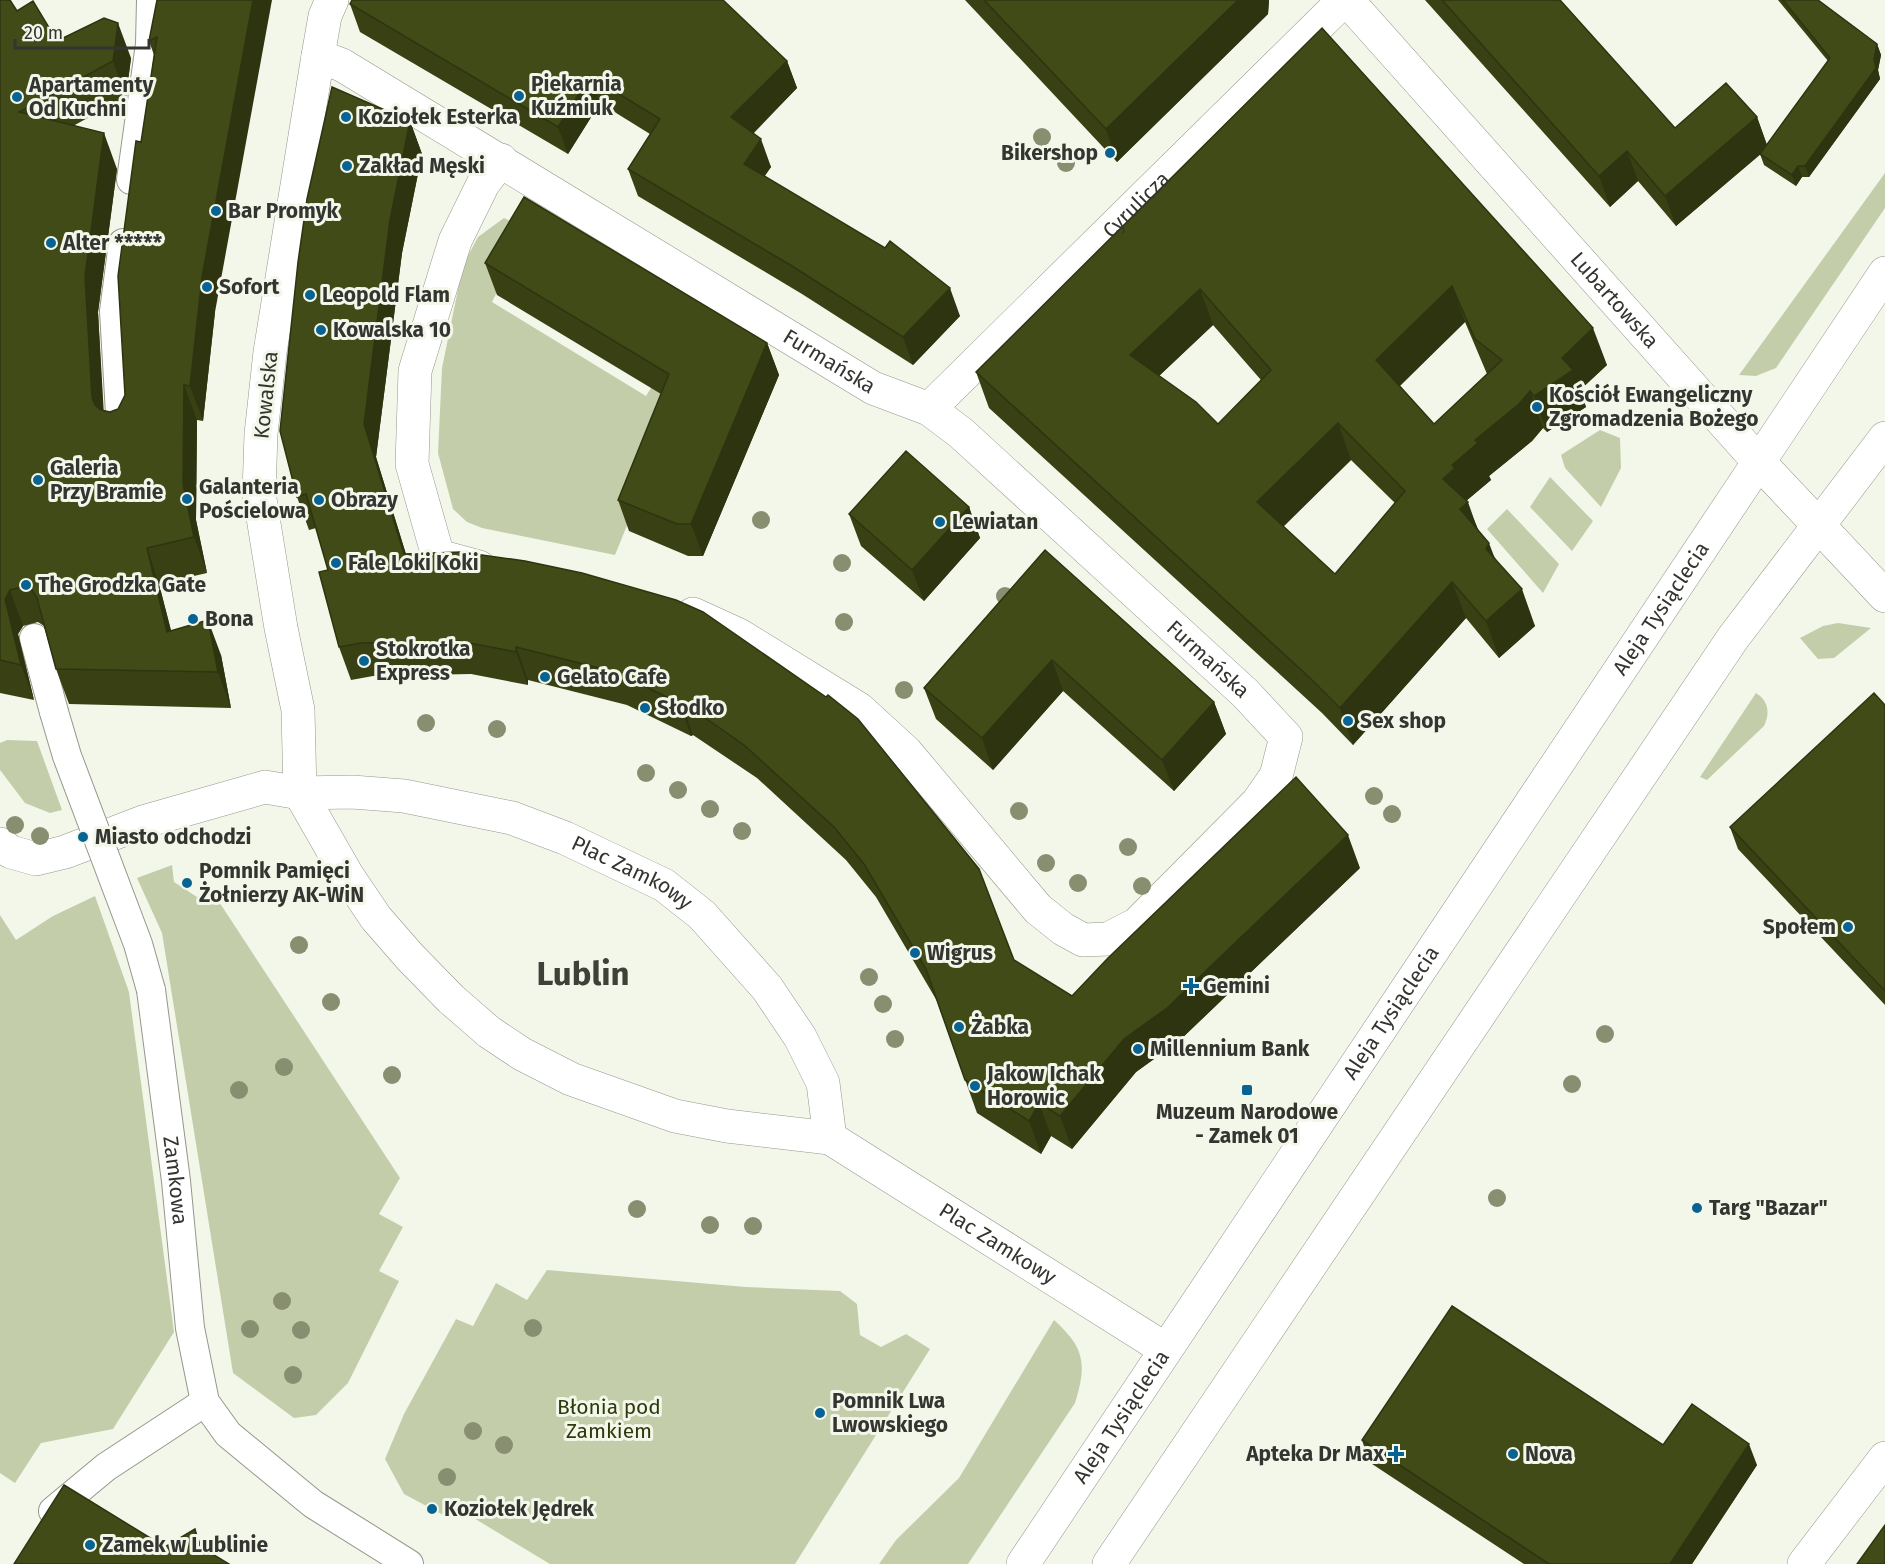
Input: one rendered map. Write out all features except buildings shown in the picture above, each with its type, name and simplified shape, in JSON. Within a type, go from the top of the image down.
[{"type":"street","points":[[121,431],[114,311],[150,44],[151,0]]},
{"type":"street","name":"Kowalska","points":[[300,793],[298,710],[281,628],[259,493],[261,434],[270,352],[318,56],[325,16],[332,0]]},
{"type":"street","name":"Cyrulicza","points":[[929,410],[1346,0]]},
{"type":"street","name":"Lubartowska","points":[[1346,0],[1758,461],[1885,596]]},
{"type":"street","name":"Furmańska","points":[[318,56],[342,65],[501,160],[873,388],[929,410],[961,433],[1245,693],[1286,737],[1276,776],[1258,802],[1137,924],[1108,939],[1083,940],[1063,929],[1038,909],[906,753],[859,709],[739,635],[668,603]]},
{"type":"street","points":[[501,160],[483,184],[455,241],[415,371],[412,464],[438,556],[472,566],[506,571]]},
{"type":"street","name":"Aleja Tysiąclecia","points":[[1023,1564],[1885,273]]},
{"type":"street","points":[[1109,1564],[1733,638],[1885,438]]},
{"type":"street","name":"Zamkowa","points":[[34,638],[67,756],[138,944],[151,990],[176,1181],[190,1328],[204,1402],[228,1434],[313,1504],[409,1564]]},
{"type":"street","name":"Plac Zamkowy","points":[[0,844],[11,852],[36,859],[65,852],[146,821],[265,787],[300,793],[352,792],[404,796],[512,818],[565,838],[664,885],[702,915],[767,988],[800,1037],[824,1083],[830,1138]]},
{"type":"street","name":"Plac Zamkowy","points":[[300,793],[347,874],[383,926],[451,999],[489,1032],[522,1054],[570,1079],[675,1116],[727,1126],[830,1138],[1165,1350]]},
{"type":"street","points":[[53,1511],[106,1467],[204,1402]]},
{"type":"street","points":[[1804,1564],[1885,1458]]},
{"type":"green space","points":[[1885,173],[1885,208],[1776,368],[1756,376],[1739,375]]},
{"type":"green space","points":[[504,218],[528,230],[492,302],[646,396],[656,380],[681,393],[615,555],[482,528],[467,522],[453,509],[438,453],[442,368],[463,265],[478,237]]},
{"type":"green space","points":[[1600,430],[1620,438],[1621,468],[1601,507],[1565,468],[1561,455]]},
{"type":"green space","points":[[1550,477],[1593,521],[1572,551],[1530,507]]},
{"type":"green space","points":[[1507,509],[1559,564],[1543,593],[1487,529]]},
{"type":"green space","points":[[1838,623],[1871,628],[1834,658],[1818,659],[1800,638],[1823,626]]},
{"type":"green space","points":[[1756,693],[1764,700],[1767,708],[1764,726],[1707,780],[1700,777]]},
{"type":"green space","points":[[7,740],[37,741],[62,810],[50,813],[25,803],[0,770],[0,743]]},
{"type":"green space","points":[[172,865],[174,882],[197,897],[210,888],[400,1178],[379,1214],[403,1227],[379,1271],[399,1281],[348,1383],[316,1415],[294,1418],[233,1373],[162,933],[137,878]]},
{"type":"green space","points":[[95,896],[129,992],[174,1332],[113,1429],[41,1443],[15,1483],[0,1473],[0,915],[16,940],[53,916]]},
{"type":"green space","name":"Błonia pod Zamkiem","points":[[547,1270],[746,1287],[840,1291],[857,1304],[860,1335],[881,1347],[906,1334],[930,1349],[795,1564],[550,1564],[467,1514],[447,1517],[404,1494],[385,1459],[404,1414],[456,1319],[473,1326],[496,1283],[527,1300]]},
{"type":"green space","points":[[1054,1320],[1072,1339],[1081,1357],[1081,1378],[1075,1403],[968,1564],[879,1564],[896,1540],[959,1478]]},
{"type":"place","name":"Piekarnia Kuźmiuk","points":[[519,96]]},
{"type":"place","name":"Apartamenty Od Kuchni","points":[[17,97]]},
{"type":"place","name":"Koziołek Esterka","points":[[346,117]]},
{"type":"place","name":"Bikershop","points":[[1110,153]]},
{"type":"place","name":"Zakład Męski","points":[[347,166]]},
{"type":"place","name":"Bar Promyk","points":[[216,211]]},
{"type":"place","name":"Alter *****","points":[[51,243]]},
{"type":"place","name":"Sofort","points":[[207,287]]},
{"type":"place","name":"Leopold Flam","points":[[310,295]]},
{"type":"place","name":"Kowalska 10","points":[[321,330]]},
{"type":"place","name":"Kościół Ewangeliczny Zgromadzenia Bożego","points":[[1537,407]]},
{"type":"place","name":"Galeria Przy Bramie","points":[[38,480]]},
{"type":"place","name":"Galanteria Pościelowa","points":[[187,499]]},
{"type":"place","name":"Obrazy","points":[[319,500]]},
{"type":"place","name":"Lewiatan","points":[[940,522]]},
{"type":"place","name":"Fale Loki Koki","points":[[336,563]]},
{"type":"place","name":"The Grodzka Gate","points":[[26,585]]},
{"type":"place","name":"Bona","points":[[193,619]]},
{"type":"place","name":"Stokrotka Express","points":[[364,661]]},
{"type":"place","name":"Gelato Cafe","points":[[545,677]]},
{"type":"place","name":"Słodko","points":[[645,708]]},
{"type":"place","name":"Sex shop","points":[[1348,721]]},
{"type":"place","name":"Miasto odchodzi","points":[[83,837]]},
{"type":"place","name":"Pomnik Pamięci Żołnierzy AK-WiN","points":[[187,883]]},
{"type":"place","name":"Społem","points":[[1848,927]]},
{"type":"place","name":"Wigrus","points":[[915,953]]},
{"type":"place","name":"Gemini","points":[[1191,986]]},
{"type":"place","name":"Żabka","points":[[959,1027]]},
{"type":"place","name":"Millennium Bank","points":[[1138,1049]]},
{"type":"place","name":"Jakow Ichak Horowic","points":[[975,1086]]},
{"type":"place","name":"Muzeum Narodowe - Zamek 01","points":[[1247,1090]]},
{"type":"place","name":"Targ \"Bazar\"","points":[[1697,1208]]},
{"type":"place","name":"Pomnik Lwa Lwowskiego","points":[[820,1413]]},
{"type":"place","name":"Apteka Dr Max","points":[[1396,1454]]},
{"type":"place","name":"Nova","points":[[1513,1454]]},
{"type":"place","name":"Koziołek Jędrek","points":[[432,1509]]},
{"type":"place","name":"Zamek w Lublinie","points":[[90,1545]]},
{"type":"district","name":"Lublin","points":[[583,973]]}]
